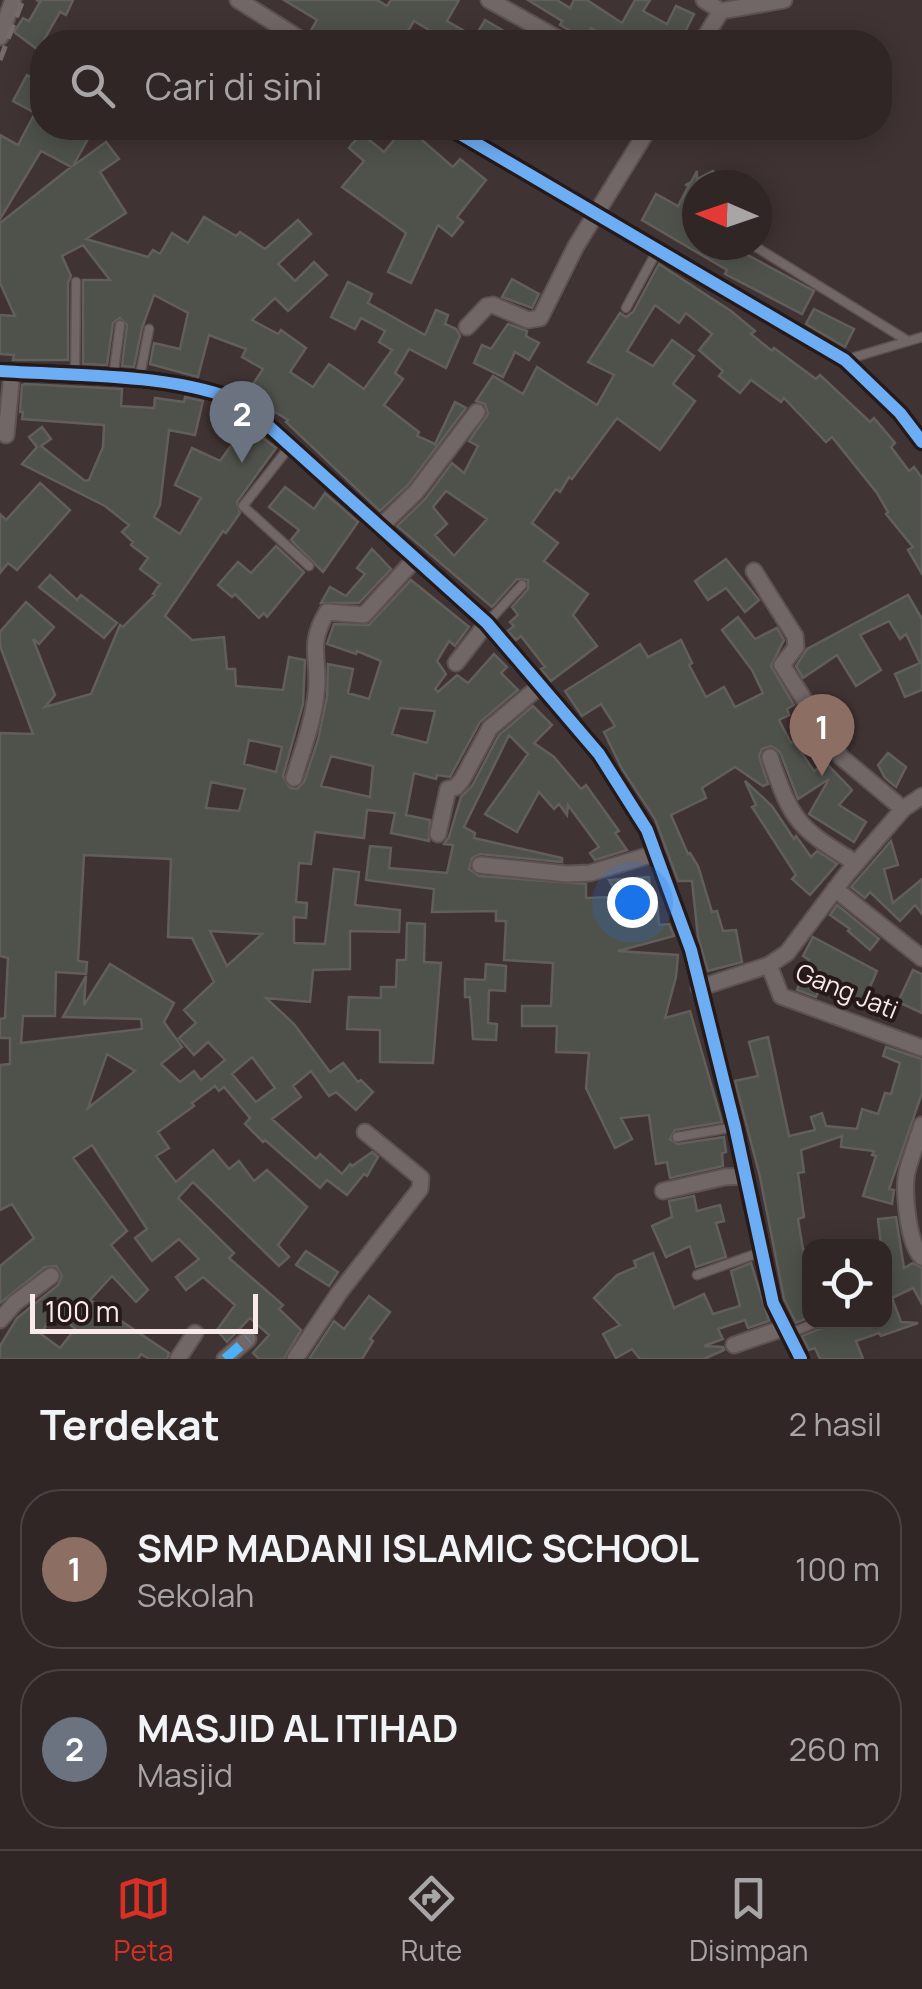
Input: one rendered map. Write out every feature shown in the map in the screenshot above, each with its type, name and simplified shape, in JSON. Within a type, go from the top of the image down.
[{"type":"street","points":[[0,37],[13,0]]},
{"type":"street","points":[[238,0],[281,30]]},
{"type":"street","points":[[489,0],[543,30]]},
{"type":"street","points":[[704,0],[721,11],[784,0]]},
{"type":"street","points":[[709,30],[721,11]]},
{"type":"street","points":[[471,140],[844,360],[900,413],[922,442]]},
{"type":"street","points":[[468,327],[492,305],[528,320],[540,318],[576,246],[642,140]]},
{"type":"street","points":[[6,434],[6,371],[139,380],[228,396],[244,403],[488,623],[599,754],[658,854],[691,950],[773,1302],[801,1359]]},
{"type":"street","points":[[380,527],[416,492],[478,412]]},
{"type":"street","points":[[294,778],[315,704],[314,640],[320,625],[328,612],[364,615],[414,560]]},
{"type":"street","points":[[754,570],[795,636],[796,647],[782,665],[840,758],[903,809]]},
{"type":"street","points":[[456,663],[488,623]]},
{"type":"street","points":[[438,834],[448,789],[462,780],[490,728],[540,686]]},
{"type":"street","points":[[770,758],[779,790],[801,826],[856,863]]},
{"type":"street","points":[[699,988],[769,965],[788,953],[856,863],[903,809],[922,796]]},
{"type":"street","points":[[480,865],[567,874],[658,854]]},
{"type":"street","points":[[835,889],[922,958]]},
{"type":"street","name":"Gang Jati","points":[[769,965],[782,996],[922,1048]]},
{"type":"street","points":[[922,1125],[906,1173],[905,1189],[912,1244],[922,1256]]},
{"type":"street","points":[[295,1359],[339,1293],[420,1189],[420,1178],[365,1132]]},
{"type":"street","points":[[663,1192],[745,1176]]},
{"type":"street","points":[[0,1318],[51,1276]]},
{"type":"street","points":[[734,1345],[786,1331]]},
{"type":"street","points":[[178,1359],[195,1334]]},
{"type":"street","points":[[225,1359],[248,1339]]},
{"type":"lane","points":[[626,308],[658,249]]},
{"type":"lane","points":[[772,257],[908,342]]},
{"type":"lane","points":[[76,282],[76,376]]},
{"type":"lane","points":[[113,378],[120,326]]},
{"type":"lane","points":[[139,380],[149,329]]},
{"type":"lane","points":[[844,360],[922,337]]},
{"type":"lane","points":[[291,445],[244,506],[309,566]]},
{"type":"lane","points":[[488,623],[522,586]]},
{"type":"lane","points":[[677,1137],[735,1127]]},
{"type":"lane","points":[[697,1275],[762,1252]]},
{"type":"lane","points":[[786,1331],[802,1326]]},
{"type":"building","points":[[36,0],[73,0],[66,15],[60,12],[50,30],[30,30],[30,44],[14,32],[23,18],[29,21],[40,2]]},
{"type":"building","points":[[284,0],[377,0],[387,6],[391,0],[459,0],[447,21],[463,30],[429,30],[414,21],[408,30],[311,30],[317,20]]},
{"type":"building","points":[[528,0],[557,0],[570,8],[574,0],[587,0],[622,23],[635,0],[650,0],[643,11],[667,24],[676,6],[694,14],[686,30],[569,30],[560,25],[562,21]]},
{"type":"building","points":[[485,20],[502,30],[479,30]]},
{"type":"building","points":[[27,75],[30,77],[30,110],[13,101]]},
{"type":"building","points":[[30,122],[30,140],[87,140],[73,166],[106,142],[119,159],[100,172],[126,213],[86,239],[148,257],[153,250],[160,254],[172,233],[188,243],[204,217],[236,236],[240,232],[265,249],[298,220],[311,234],[278,264],[295,281],[314,262],[327,275],[288,311],[275,298],[252,320],[278,334],[281,330],[306,348],[290,372],[313,387],[329,364],[364,389],[392,350],[379,342],[385,331],[361,318],[355,329],[331,317],[348,282],[372,294],[368,303],[425,335],[436,310],[448,315],[445,324],[460,336],[446,368],[409,349],[395,373],[403,379],[384,405],[419,432],[417,436],[435,444],[455,402],[466,408],[408,485],[380,511],[288,420],[249,390],[263,369],[242,357],[246,349],[209,335],[198,377],[150,364],[154,343],[180,349],[188,313],[154,295],[134,367],[122,366],[127,325],[120,318],[113,323],[107,365],[83,364],[83,280],[110,280],[83,245],[62,256],[71,276],[68,360],[13,360],[14,355],[0,354],[0,315],[15,316],[0,283],[0,223],[71,167],[41,151],[0,219],[0,135],[18,145]]},
{"type":"building","points":[[355,140],[369,140],[384,152],[394,140],[422,140],[453,167],[460,159],[486,180],[457,217],[463,222],[452,236],[438,225],[411,283],[388,272],[406,233],[342,187],[364,161],[349,148]]},
{"type":"building","points":[[656,194],[678,206],[682,198],[682,244],[642,220]]},
{"type":"building","points":[[710,260],[757,260],[814,291],[802,314],[725,274],[727,270]]},
{"type":"building","points":[[659,264],[731,311],[772,351],[774,348],[816,379],[820,375],[870,422],[874,418],[895,443],[891,447],[909,471],[914,467],[922,478],[922,574],[908,550],[913,547],[886,514],[877,493],[832,437],[826,442],[784,398],[781,402],[751,380],[740,393],[719,376],[723,371],[699,350],[712,334],[686,313],[679,323],[655,305],[627,351],[653,366],[672,340],[694,356],[673,384],[695,401],[660,450],[617,418],[572,479],[569,477],[560,492],[556,489],[532,523],[558,543],[544,561],[588,594],[573,615],[597,646],[551,681],[521,636],[516,640],[508,631],[514,626],[510,622],[518,615],[512,607],[528,589],[528,580],[517,579],[492,607],[397,526],[425,499],[452,463],[464,473],[478,446],[469,441],[488,414],[485,404],[476,401],[493,376],[523,394],[537,367],[597,405],[614,375],[588,362],[620,313],[626,317],[633,312]],"holes":[[[446,491],[487,519],[454,556],[435,535],[447,524],[433,507]]]},
{"type":"building","points":[[512,279],[539,294],[532,308],[502,297]]},
{"type":"building","points":[[814,309],[854,329],[845,347],[806,324]]},
{"type":"building","points":[[508,324],[527,331],[526,336],[539,343],[529,360],[515,352],[503,377],[474,363],[482,345],[491,349]]},
{"type":"building","points":[[22,385],[122,389],[121,406],[154,408],[155,398],[203,401],[195,435],[169,430],[160,505],[154,517],[180,534],[201,498],[175,485],[192,448],[220,461],[246,425],[276,448],[237,502],[240,513],[226,533],[223,531],[165,616],[192,640],[224,637],[227,669],[235,669],[236,686],[283,690],[289,657],[305,660],[303,704],[283,776],[290,788],[297,789],[304,782],[318,740],[327,697],[328,664],[353,669],[348,693],[369,699],[381,661],[327,644],[334,624],[369,625],[411,580],[469,627],[455,646],[449,641],[437,661],[446,674],[435,689],[438,692],[457,675],[468,683],[494,654],[507,667],[501,673],[518,690],[480,722],[450,777],[437,775],[436,779],[414,773],[406,815],[430,820],[429,841],[391,833],[395,813],[367,810],[364,838],[315,832],[311,864],[299,863],[296,902],[307,903],[306,918],[294,917],[294,943],[325,944],[334,869],[359,872],[355,905],[400,910],[399,932],[350,931],[350,969],[313,970],[310,1002],[266,998],[294,1024],[330,1072],[343,1063],[358,1082],[361,1080],[373,1092],[356,1110],[336,1092],[329,1096],[311,1071],[293,1086],[301,1097],[272,1119],[316,1159],[320,1154],[342,1174],[350,1164],[372,1152],[378,1157],[367,1176],[364,1174],[347,1195],[327,1180],[320,1188],[245,1124],[250,1118],[224,1087],[219,1091],[215,1086],[158,1132],[169,1148],[156,1156],[176,1182],[213,1150],[229,1169],[239,1161],[254,1181],[267,1170],[307,1207],[278,1245],[289,1257],[279,1266],[193,1182],[178,1198],[234,1253],[229,1258],[283,1305],[279,1309],[301,1330],[284,1359],[259,1359],[253,1353],[269,1335],[250,1318],[227,1342],[217,1330],[235,1305],[203,1277],[186,1290],[176,1277],[199,1259],[179,1239],[152,1261],[135,1238],[147,1229],[92,1145],[73,1158],[127,1231],[111,1245],[148,1290],[136,1302],[112,1276],[90,1300],[169,1353],[167,1359],[149,1359],[141,1354],[138,1359],[0,1359],[0,1346],[17,1318],[58,1285],[62,1276],[56,1266],[45,1267],[0,1303],[0,1266],[34,1238],[12,1204],[0,1210],[0,1065],[10,1064],[10,1038],[0,1038],[8,958],[0,956],[0,733],[33,734],[0,646],[0,632],[26,602],[54,627],[39,644],[33,639],[55,695],[45,707],[91,694],[120,625],[123,627],[155,595],[160,584],[140,569],[148,558],[122,532],[129,525],[105,506],[22,464],[37,447],[29,437],[42,427],[51,439],[41,446],[85,481],[89,480],[103,447],[104,425],[22,419]],"holes":[[[400,708],[435,711],[427,743],[392,734]],[[249,740],[282,747],[276,772],[244,764]],[[331,756],[373,766],[370,797],[321,786]],[[211,782],[245,789],[239,811],[206,808]],[[84,855],[171,859],[168,937],[192,938],[214,982],[184,1010],[196,1023],[179,1038],[194,1055],[208,1042],[225,1060],[201,1080],[194,1071],[180,1082],[161,1064],[182,1047],[164,1022],[174,1003],[110,964],[84,1005],[86,976],[63,1017],[141,1019],[142,1029],[21,1043],[23,1016],[55,1016],[56,972],[86,974],[87,962],[78,961]],[[210,931],[262,934],[227,966]],[[107,1054],[135,1071],[88,1108]],[[252,1057],[275,1088],[256,1102],[232,1074]],[[55,1310],[75,1329],[60,1348],[41,1334]]]},
{"type":"building","points":[[40,483],[70,510],[17,570],[8,563],[0,573],[0,514],[6,520]]},
{"type":"building","points":[[285,487],[314,509],[325,493],[358,522],[323,572],[291,540],[299,530],[269,507]]},
{"type":"building","points":[[276,546],[304,572],[267,617],[264,613],[259,618],[235,594],[232,597],[218,585],[238,562],[251,573]]},
{"type":"building","points":[[372,549],[391,569],[359,603],[321,603],[330,587],[346,596],[365,574],[357,568]]},
{"type":"building","points":[[726,559],[759,600],[745,612],[726,588],[708,600],[695,581]]},
{"type":"building","points":[[50,575],[77,600],[81,595],[117,623],[104,638],[39,587]]},
{"type":"building","points":[[908,595],[922,619],[922,690],[905,697],[895,674],[920,663],[906,634],[900,639],[889,621],[860,635],[881,670],[856,686],[837,655],[803,678],[796,666],[807,649]]},
{"type":"building","points":[[738,617],[755,639],[777,628],[784,640],[771,666],[794,705],[787,709],[789,715],[779,720],[791,743],[794,741],[814,771],[826,763],[852,790],[839,805],[866,822],[854,842],[809,814],[829,779],[798,799],[780,752],[771,746],[762,749],[759,756],[768,784],[763,786],[735,767],[702,788],[706,798],[671,815],[688,854],[698,866],[712,912],[717,911],[723,931],[736,930],[742,962],[708,971],[698,937],[692,881],[678,881],[655,819],[622,769],[604,732],[615,726],[601,704],[582,716],[565,691],[640,644],[648,657],[681,640],[706,697],[724,687],[735,707],[763,693],[752,670],[722,630]]},
{"type":"building","points":[[533,706],[552,725],[534,743],[554,757],[581,789],[586,785],[619,831],[615,833],[627,850],[595,860],[590,853],[599,847],[568,805],[567,815],[559,804],[554,809],[539,792],[517,832],[485,814],[528,754],[509,735],[464,827],[475,833],[474,838],[562,858],[562,862],[480,854],[472,858],[469,869],[479,876],[586,884],[586,898],[613,897],[609,880],[649,877],[651,903],[657,903],[659,925],[669,924],[674,936],[618,951],[678,955],[665,1018],[690,1011],[722,1122],[675,1130],[670,1139],[678,1144],[724,1137],[723,1166],[670,1178],[667,1162],[656,1164],[649,1115],[621,1118],[632,1139],[615,1148],[586,1088],[589,1053],[556,1052],[557,1026],[522,1026],[522,1006],[551,1006],[553,963],[504,960],[506,921],[496,921],[496,911],[432,912],[434,889],[366,880],[370,846],[391,848],[389,868],[447,873],[453,845],[444,844],[461,797],[472,786],[499,735]]},
{"type":"building","points":[[888,753],[906,767],[896,787],[878,765]]},
{"type":"building","points":[[745,781],[772,806],[811,857],[817,851],[837,864],[810,895],[792,879],[796,875],[752,807],[756,805]]},
{"type":"building","points":[[891,841],[898,865],[884,869],[893,903],[922,879],[922,914],[915,905],[900,921],[870,892],[865,898],[851,887]]},
{"type":"building","points":[[837,905],[879,939],[870,950],[830,915]]},
{"type":"building","points":[[407,923],[425,924],[424,962],[441,963],[433,1063],[380,1062],[380,1030],[347,1029],[349,997],[381,998],[381,987],[396,987],[397,960],[406,960]]},
{"type":"building","points":[[813,937],[877,971],[862,1005],[821,984],[816,997],[797,990],[809,960],[803,956]]},
{"type":"building","points":[[486,964],[506,966],[505,991],[489,990],[488,1023],[497,1024],[496,1040],[473,1039],[470,997],[465,997],[465,979],[485,980]]},
{"type":"building","points":[[913,970],[922,974],[922,1013],[898,1002]]},
{"type":"building","points":[[768,1037],[789,1136],[815,1130],[811,1117],[822,1113],[826,1126],[857,1129],[862,1109],[878,1114],[885,1093],[891,1094],[900,1063],[883,1056],[886,1047],[922,1059],[922,1093],[889,1189],[894,1190],[892,1204],[863,1196],[876,1156],[872,1155],[874,1151],[841,1147],[842,1136],[801,1150],[804,1172],[798,1173],[804,1217],[798,1219],[802,1244],[802,1320],[796,1323],[784,1299],[760,1177],[735,1081],[758,1076],[749,1042]]},
{"type":"building","points":[[694,1196],[697,1211],[720,1205],[724,1221],[716,1223],[726,1257],[696,1267],[690,1246],[666,1257],[652,1226],[672,1217],[669,1201]]},
{"type":"building","points":[[896,1217],[904,1268],[913,1263],[922,1268],[922,1304],[913,1288],[892,1298],[892,1239],[880,1239],[878,1219]]},
{"type":"building","points":[[306,1251],[338,1272],[329,1286],[296,1265]]},
{"type":"building","points":[[653,1253],[674,1308],[704,1294],[713,1314],[740,1306],[731,1271],[751,1263],[769,1321],[748,1328],[745,1320],[718,1329],[723,1339],[704,1346],[724,1350],[704,1359],[640,1359],[632,1349],[616,1358],[603,1334],[620,1325],[594,1298],[617,1275],[636,1267],[634,1261]]},
{"type":"building","points":[[369,1296],[390,1312],[370,1339],[373,1341],[362,1359],[309,1359],[334,1321],[344,1329]]},
{"type":"building","points":[[892,1298],[901,1322],[918,1323],[856,1341],[863,1359],[820,1359],[815,1348],[809,1350],[802,1336],[820,1329],[892,1329]]},
{"type":"railway","points":[[0,60],[23,0]]},
{"type":"marked path","points":[[225,1359],[248,1339]]},
{"type":"cycle path","points":[[470,140],[845,360],[900,413],[922,442]]},
{"type":"cycle path","points":[[0,371],[156,381],[216,393],[243,403],[487,623],[599,754],[647,830],[691,950],[773,1303],[801,1359]]},
{"type":"place","name":"MASJID AL ITIHAD","points":[[242,463]]},
{"type":"place","name":"SMP MADANI ISLAMIC SCHOOL","points":[[822,776]]}]
